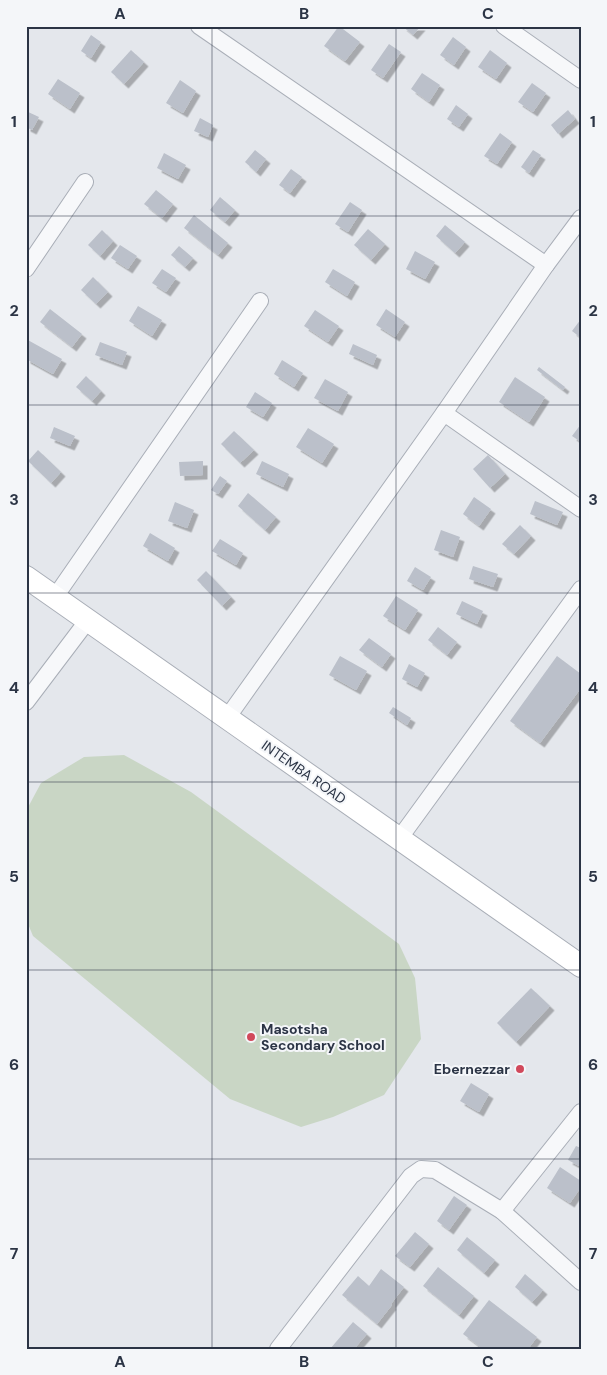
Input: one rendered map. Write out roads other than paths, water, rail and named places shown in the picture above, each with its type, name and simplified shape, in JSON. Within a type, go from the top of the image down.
[{"type":"street","points":[[199,26],[546,265]]},
{"type":"street","points":[[504,26],[581,80]]},
{"type":"street","points":[[26,268],[85,182]]},
{"type":"street","points":[[227,718],[581,218]]},
{"type":"street","points":[[55,597],[260,301]]},
{"type":"street","points":[[444,413],[581,509]]},
{"type":"street","name":"INTEMBA ROAD","points":[[26,577],[581,966]]},
{"type":"street","points":[[399,839],[581,589]]},
{"type":"street","points":[[26,702],[88,620]]},
{"type":"street","points":[[502,1211],[581,1112]]},
{"type":"street","points":[[278,1349],[411,1176],[421,1169],[435,1170],[502,1211],[581,1282]]},
{"type":"place","name":"Masotsha Secondary School","points":[[251,1037]]},
{"type":"place","name":"Ebernezzar","points":[[520,1069]]}]
